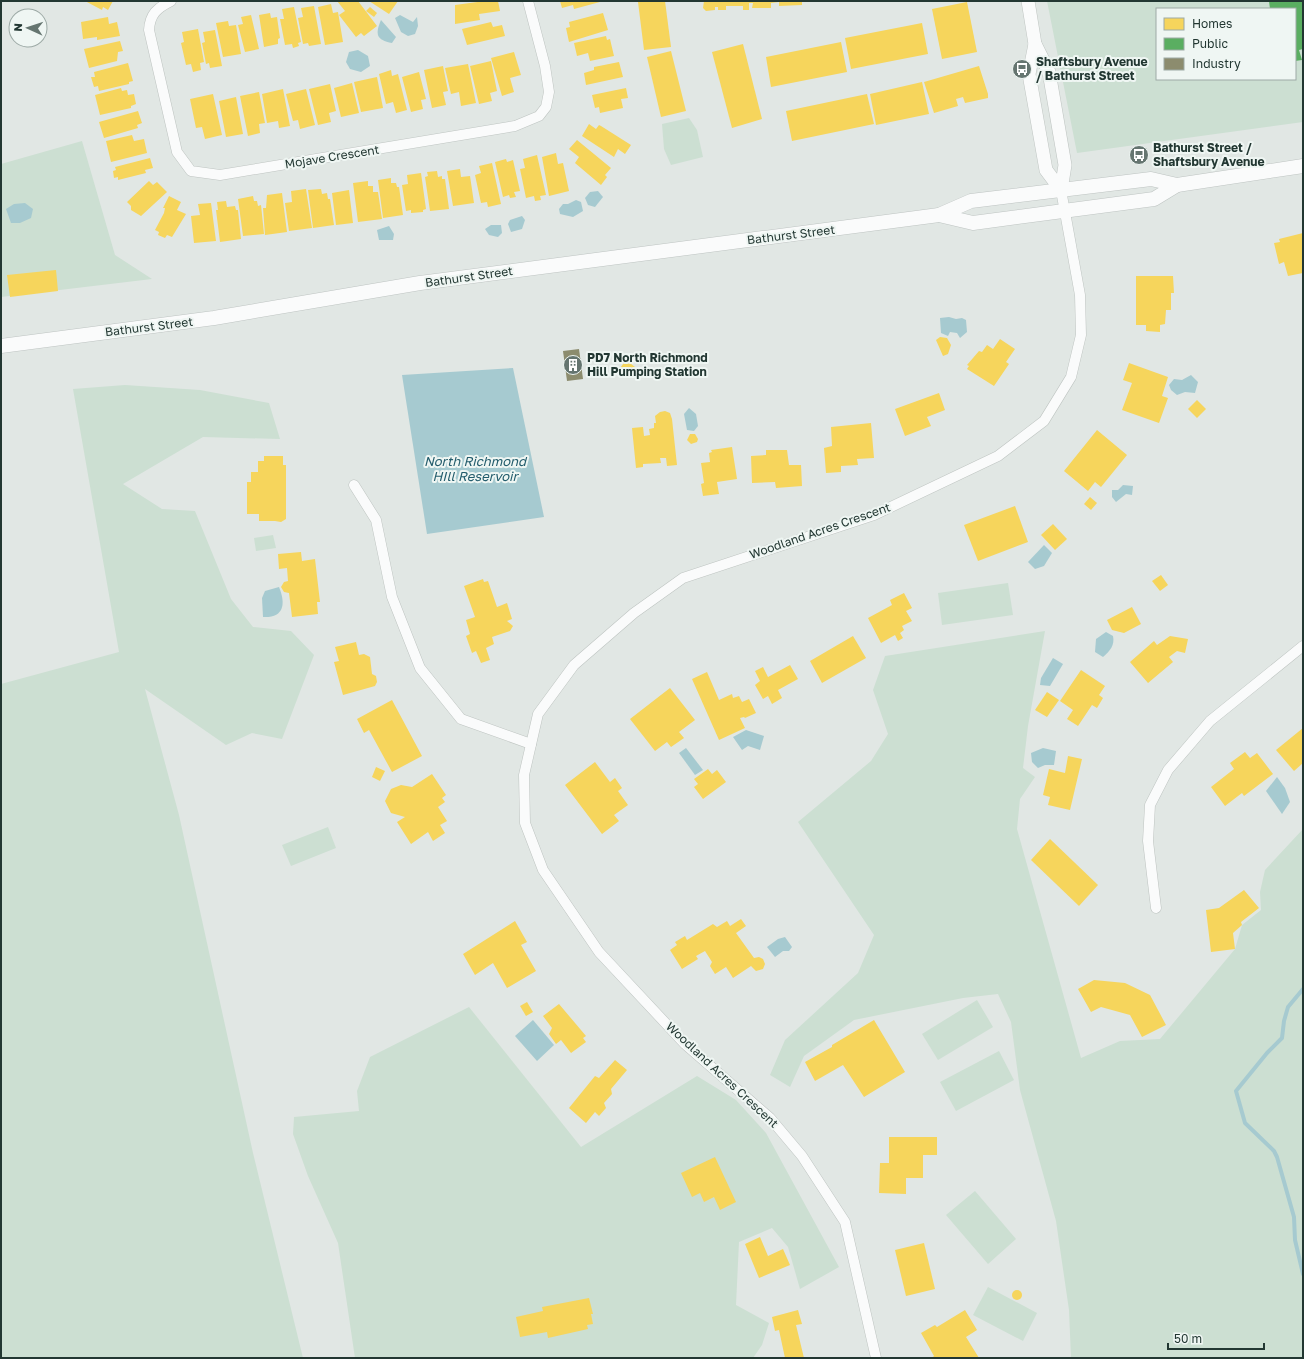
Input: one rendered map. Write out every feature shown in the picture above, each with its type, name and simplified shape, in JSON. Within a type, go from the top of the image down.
[{"type":"main road","name":"Bathurst Street","points":[[1,346],[214,318],[428,282],[939,215],[971,201],[1151,179],[1177,185],[1303,166]]},
{"type":"main road","name":"Bathurst Street","points":[[939,215],[973,223],[1154,199],[1177,185]]},
{"type":"street","name":"Mojave Crescent","points":[[171,1],[156,10],[150,19],[149,30],[177,152],[191,171],[220,175],[515,126],[539,116],[546,107],[549,92],[545,66],[528,1]]},
{"type":"street","points":[[1028,1],[1034,44],[1029,74],[1046,170],[1061,190]]},
{"type":"street","points":[[1034,44],[1049,72],[1065,165],[1061,190]]},
{"type":"street","name":"Woodland Acres Crescent","points":[[876,1358],[844,1222],[802,1156],[770,1118],[685,1044],[599,952],[543,870],[524,823],[524,775],[538,714],[574,666],[634,613],[683,578],[874,515],[998,456],[1044,421],[1071,377],[1081,335],[1080,295],[1061,190]]},
{"type":"street","points":[[354,486],[376,520],[392,597],[420,668],[461,720],[531,744]]},
{"type":"street","points":[[1156,908],[1148,841],[1150,805],[1168,770],[1210,722],[1303,646]]},
{"type":"green space","points":[[1047,1],[1303,1],[1303,122],[1077,153]]},
{"type":"green space","points":[[689,118],[697,130],[703,157],[671,165],[664,149],[662,124]]},
{"type":"green space","points":[[82,141],[115,255],[152,279],[1,297],[1,164]]},
{"type":"green space","points":[[125,385],[200,390],[269,403],[280,439],[203,437],[123,484],[162,509],[195,511],[231,599],[253,627],[291,631],[314,655],[282,739],[252,733],[226,745],[145,689],[179,815],[253,1153],[303,1358],[1,1358],[1,684],[119,652],[73,389]]},
{"type":"green space","points":[[273,535],[276,548],[256,551],[254,538]]},
{"type":"green space","points":[[1008,583],[1013,615],[942,625],[938,593]]},
{"type":"green space","points":[[1045,631],[1028,726],[1023,768],[1035,777],[1020,799],[1017,829],[1081,1058],[1120,1041],[1160,1039],[1235,949],[1242,925],[1261,910],[1260,892],[1265,870],[1303,829],[1303,1358],[1071,1358],[1069,1310],[1056,1221],[1020,1090],[1011,1022],[998,994],[963,998],[854,1020],[804,1056],[790,1087],[770,1075],[785,1040],[858,973],[874,935],[798,822],[871,761],[888,734],[873,690],[885,656]]},
{"type":"green space","points":[[328,827],[336,848],[291,866],[282,845]]},
{"type":"green space","points":[[977,1000],[993,1027],[938,1060],[922,1034]]},
{"type":"green space","points":[[469,1007],[581,1147],[697,1076],[736,1100],[766,1133],[839,1267],[800,1289],[788,1247],[772,1228],[739,1242],[736,1305],[769,1323],[762,1345],[753,1358],[355,1358],[338,1243],[308,1176],[293,1134],[294,1117],[359,1111],[357,1091],[370,1057]]},
{"type":"green space","points":[[999,1051],[1014,1080],[956,1111],[940,1082]]},
{"type":"green space","points":[[975,1191],[1016,1239],[988,1264],[946,1215]]},
{"type":"green space","points":[[988,1287],[1037,1313],[1023,1341],[973,1315]]},
{"type":"water","points":[[400,15],[413,22],[417,17],[418,26],[415,34],[408,36],[401,32],[395,18]]},
{"type":"water","points":[[381,20],[396,37],[392,43],[383,40],[378,36],[378,29]]},
{"type":"water","points":[[358,50],[368,56],[370,66],[361,72],[350,69],[346,62],[349,52]]},
{"type":"water","points":[[598,191],[603,197],[595,207],[588,205],[585,198],[590,192]]},
{"type":"water","points":[[576,200],[581,202],[583,211],[573,217],[560,214],[559,209],[563,204],[568,204]]},
{"type":"water","points":[[25,203],[33,209],[31,218],[20,223],[11,223],[6,209],[14,204]]},
{"type":"water","points":[[522,216],[525,220],[522,229],[511,232],[508,224],[510,220]]},
{"type":"water","points":[[491,225],[501,225],[502,233],[498,237],[489,235],[485,229]]},
{"type":"water","points":[[389,226],[394,234],[393,240],[379,240],[377,230]]},
{"type":"water","points":[[949,317],[956,319],[962,318],[966,320],[967,332],[960,338],[957,333],[950,332],[948,336],[941,333],[940,318]]},
{"type":"water","name":"North Richmond HIll Reservoir","points":[[513,368],[544,517],[427,534],[402,375]]},
{"type":"water","points":[[1191,375],[1198,382],[1195,393],[1185,392],[1177,395],[1171,390],[1169,385],[1174,379],[1182,380]]},
{"type":"water","points":[[689,408],[696,414],[698,426],[694,431],[687,430],[684,414]]},
{"type":"water","points":[[1123,485],[1133,486],[1132,495],[1126,494],[1116,502],[1112,497],[1112,490],[1118,490]]},
{"type":"water","points":[[1044,545],[1052,553],[1044,566],[1035,569],[1028,562]]},
{"type":"water","points":[[279,587],[283,604],[282,609],[275,615],[263,617],[262,598],[265,591]]},
{"type":"water","points":[[1106,632],[1113,636],[1113,645],[1103,657],[1095,652],[1096,639]]},
{"type":"water","points":[[1053,658],[1063,664],[1050,686],[1040,685],[1041,678]]},
{"type":"water","points":[[746,730],[764,736],[760,750],[748,746],[742,750],[733,737]]},
{"type":"water","points":[[686,748],[703,770],[695,775],[679,753]]},
{"type":"water","points":[[1043,748],[1056,751],[1054,765],[1045,765],[1038,768],[1032,762],[1031,753]]},
{"type":"water","points":[[1277,777],[1285,788],[1290,802],[1282,814],[1266,791]]},
{"type":"water","points":[[785,937],[792,947],[789,951],[783,951],[775,957],[767,947],[778,939]]},
{"type":"water","points":[[533,1020],[554,1045],[537,1061],[515,1036]]},
{"type":"building: Homes","points":[[85,1],[113,1],[108,10],[103,7],[102,10]]},
{"type":"building: Homes","points":[[337,1],[358,1],[377,26],[364,36],[361,33],[356,37],[339,15],[345,11]]},
{"type":"building: Homes","points":[[369,1],[398,1],[389,14]]},
{"type":"building: Homes","points":[[485,1],[498,1],[500,11],[479,14],[480,20],[455,24],[455,5]]},
{"type":"building: Homes","points":[[560,1],[600,2],[574,9],[573,5],[562,8]]},
{"type":"building: Homes","points":[[665,1],[671,47],[644,50],[638,2]]},
{"type":"building: Homes","points":[[704,1],[802,1],[802,5],[779,6],[779,2],[771,3],[771,8],[752,8],[753,3],[749,3],[749,10],[743,10],[743,6],[726,6],[726,10],[718,10],[718,7],[715,7],[715,10],[706,11],[703,8]]},
{"type":"building: Homes","points":[[967,2],[977,52],[942,59],[932,9]]},
{"type":"building: Homes","points":[[331,4],[333,13],[338,12],[343,42],[325,45],[318,7]]},
{"type":"building: Homes","points":[[314,6],[321,44],[309,46],[308,43],[303,44],[298,18],[303,17],[301,8]]},
{"type":"building: Homes","points":[[294,7],[301,42],[298,43],[299,46],[293,48],[292,44],[285,45],[280,19],[284,19],[282,9]]},
{"type":"building: Homes","points":[[370,7],[377,13],[374,17],[366,11]]},
{"type":"building: Homes","points":[[270,13],[271,18],[277,17],[280,38],[278,39],[278,44],[264,47],[259,15]]},
{"type":"building: Homes","points":[[603,13],[608,30],[569,42],[566,28],[570,27],[569,22]]},
{"type":"building: Homes","points":[[251,15],[259,49],[245,52],[238,25],[243,24],[241,17]]},
{"type":"building: Homes","points":[[108,17],[109,24],[117,22],[120,36],[97,40],[97,37],[83,39],[81,22]]},
{"type":"building: Homes","points":[[228,21],[229,26],[236,25],[241,54],[223,57],[216,23]]},
{"type":"building: Homes","points":[[491,22],[493,27],[502,25],[505,36],[467,45],[462,29]]},
{"type":"building: Homes","points":[[922,23],[928,54],[851,69],[845,38]]},
{"type":"building: Homes","points":[[198,29],[204,62],[200,63],[201,70],[193,72],[191,64],[186,65],[181,43],[184,42],[182,32]]},
{"type":"building: Homes","points":[[215,30],[222,66],[210,68],[209,63],[206,64],[202,43],[205,42],[203,32]]},
{"type":"building: Homes","points":[[606,36],[607,40],[610,39],[614,56],[590,61],[588,53],[577,56],[574,43]]},
{"type":"building: Homes","points":[[120,41],[123,51],[118,52],[117,61],[89,68],[84,49]]},
{"type":"building: Homes","points":[[841,42],[847,72],[771,87],[766,57]]},
{"type":"building: Homes","points":[[743,44],[762,119],[732,128],[712,52]]},
{"type":"building: Homes","points":[[671,51],[686,111],[661,117],[647,57]]},
{"type":"building: Homes","points":[[514,52],[521,75],[510,78],[514,92],[502,96],[491,58]]},
{"type":"building: Homes","points":[[491,61],[497,91],[490,93],[492,101],[479,104],[470,66]]},
{"type":"building: Homes","points":[[619,62],[623,77],[586,85],[584,73],[594,70],[594,67]]},
{"type":"building: Homes","points":[[128,63],[133,81],[129,82],[129,84],[99,91],[98,86],[94,87],[91,77],[95,77],[94,72]]},
{"type":"building: Homes","points":[[468,64],[476,103],[461,106],[459,92],[451,94],[445,68]]},
{"type":"building: Homes","points":[[443,66],[448,91],[443,92],[446,105],[432,108],[424,70]]},
{"type":"building: Homes","points":[[979,66],[988,98],[965,103],[963,97],[956,99],[958,106],[934,113],[924,82]]},
{"type":"building: Homes","points":[[391,70],[392,76],[398,74],[407,110],[396,113],[393,102],[386,104],[379,74]]},
{"type":"building: Homes","points":[[419,72],[426,99],[421,100],[423,109],[411,112],[402,77]]},
{"type":"building: Homes","points":[[377,77],[383,108],[361,112],[354,82]]},
{"type":"building: Homes","points":[[922,82],[929,114],[876,125],[870,94]]},
{"type":"building: Homes","points":[[352,83],[359,113],[341,117],[334,88]]},
{"type":"building: Homes","points":[[330,84],[336,111],[329,113],[331,122],[318,125],[309,89]]},
{"type":"building: Homes","points":[[121,88],[122,91],[127,90],[128,95],[134,94],[136,104],[131,106],[131,108],[100,115],[95,95]]},
{"type":"building: Homes","points":[[626,88],[628,98],[621,99],[623,108],[600,113],[599,107],[595,108],[592,95]]},
{"type":"building: Homes","points":[[283,89],[290,126],[279,128],[278,121],[267,123],[262,94]]},
{"type":"building: Homes","points":[[306,89],[315,125],[300,129],[298,120],[293,121],[286,94]]},
{"type":"building: Homes","points":[[259,92],[265,123],[259,124],[260,133],[248,136],[240,96]]},
{"type":"building: Homes","points":[[213,94],[222,135],[205,139],[202,127],[196,128],[190,99]]},
{"type":"building: Homes","points":[[867,94],[874,124],[792,141],[786,111]]},
{"type":"building: Homes","points":[[236,97],[243,134],[226,137],[219,101]]},
{"type":"building: Homes","points":[[138,111],[142,123],[137,125],[138,128],[104,138],[99,122]]},
{"type":"building: Homes","points":[[589,124],[596,129],[599,125],[601,126],[631,145],[625,154],[618,149],[614,157],[582,136]]},
{"type":"building: Homes","points":[[132,135],[134,141],[144,139],[147,153],[111,162],[106,141]]},
{"type":"building: Homes","points":[[577,140],[611,168],[605,175],[607,177],[601,185],[575,163],[579,157],[569,149]]},
{"type":"building: Homes","points":[[556,153],[558,164],[563,163],[569,191],[549,196],[542,157]]},
{"type":"building: Homes","points":[[537,155],[546,195],[540,196],[541,200],[535,201],[534,196],[526,198],[520,169],[525,168],[523,159]]},
{"type":"building: Homes","points":[[150,158],[153,168],[145,170],[146,173],[118,180],[118,177],[114,178],[113,171],[116,170],[115,167]]},
{"type":"building: Homes","points":[[506,159],[507,162],[513,160],[520,191],[514,192],[516,197],[510,198],[509,195],[503,197],[495,162]]},
{"type":"building: Homes","points":[[492,163],[501,204],[488,207],[487,202],[481,203],[475,175],[481,173],[479,166]]},
{"type":"building: Homes","points":[[460,169],[461,177],[470,176],[474,203],[453,206],[447,171]]},
{"type":"building: Homes","points":[[437,171],[438,177],[442,176],[442,179],[445,179],[449,209],[430,211],[425,177],[428,176],[427,172]]},
{"type":"building: Homes","points":[[421,173],[426,209],[423,210],[423,212],[411,213],[411,210],[406,211],[402,185],[408,184],[407,175]]},
{"type":"building: Homes","points":[[391,178],[391,183],[396,183],[397,187],[399,187],[403,215],[383,218],[378,180]]},
{"type":"building: Homes","points":[[149,181],[153,185],[157,182],[167,192],[141,216],[131,210],[131,206],[127,202]]},
{"type":"building: Homes","points":[[368,181],[368,186],[373,186],[373,192],[378,192],[382,219],[358,222],[353,183]]},
{"type":"building: Homes","points":[[306,189],[312,228],[289,231],[285,203],[292,202],[291,191]]},
{"type":"building: Homes","points":[[321,189],[322,194],[327,193],[328,199],[330,199],[334,225],[313,228],[308,190]]},
{"type":"building: Homes","points":[[349,190],[353,223],[336,225],[332,193]]},
{"type":"building: Homes","points":[[282,193],[287,232],[265,235],[263,208],[266,208],[267,195]]},
{"type":"building: Homes","points":[[169,196],[181,202],[177,210],[186,214],[172,237],[167,235],[165,238],[158,235],[159,232],[155,230],[164,213],[165,208],[163,208]]},
{"type":"building: Homes","points":[[253,196],[254,201],[257,201],[258,206],[261,205],[264,234],[243,236],[238,199]]},
{"type":"building: Homes","points":[[226,201],[227,207],[235,206],[236,210],[238,210],[241,239],[220,242],[216,210],[218,210],[217,202]]},
{"type":"building: Homes","points":[[211,203],[216,241],[194,243],[191,216],[200,215],[198,204]]},
{"type":"building: Homes","points":[[1303,233],[1303,273],[1288,276],[1284,262],[1279,264],[1274,243],[1280,242],[1279,239]]},
{"type":"building: Homes","points":[[56,270],[58,291],[10,297],[7,275]]},
{"type":"building: Homes","points":[[1136,276],[1173,276],[1174,293],[1171,293],[1171,310],[1166,310],[1165,324],[1160,325],[1160,332],[1146,331],[1146,325],[1136,325]]},
{"type":"building: Homes","points":[[940,337],[947,338],[951,345],[948,354],[943,356],[936,340]]},
{"type":"building: Homes","points":[[1000,339],[1015,349],[1006,362],[1009,364],[994,386],[967,369],[969,366],[967,365],[979,351],[982,352],[987,345],[993,349]]},
{"type":"building: Homes","points":[[626,360],[635,367],[627,378],[618,371]]},
{"type":"building: Homes","points":[[1129,363],[1168,377],[1162,396],[1168,398],[1159,423],[1122,410],[1132,383],[1123,380]]},
{"type":"building: Homes","points":[[939,393],[945,410],[927,417],[931,426],[905,436],[895,409]]},
{"type":"building: Homes","points":[[1197,400],[1206,409],[1197,418],[1188,409]]},
{"type":"building: Homes","points":[[665,411],[670,413],[672,419],[677,465],[667,466],[666,458],[660,458],[661,463],[643,464],[643,467],[636,468],[632,428],[643,427],[644,436],[650,435],[649,429],[654,428],[654,423],[656,423],[655,416],[660,412]]},
{"type":"building: Homes","points":[[871,423],[874,458],[857,459],[858,465],[841,466],[841,472],[826,473],[824,448],[832,446],[831,427]]},
{"type":"building: Homes","points":[[1097,430],[1127,455],[1101,487],[1095,482],[1088,491],[1064,471]]},
{"type":"building: Homes","points":[[690,434],[695,434],[698,439],[697,442],[691,444],[687,440]]},
{"type":"building: Homes","points":[[732,447],[737,479],[717,482],[719,494],[703,496],[701,484],[704,483],[701,463],[710,462],[709,453],[712,452],[711,450]]},
{"type":"building: Homes","points":[[766,450],[787,450],[789,465],[801,465],[802,486],[776,488],[775,482],[752,483],[751,456],[766,455]]},
{"type":"building: Homes","points":[[264,456],[283,456],[283,465],[286,465],[286,519],[281,522],[259,521],[259,514],[247,514],[247,482],[251,482],[251,472],[258,472],[258,461],[264,461]]},
{"type":"building: Homes","points":[[1090,497],[1097,503],[1091,510],[1084,504]]},
{"type":"building: Homes","points":[[1015,506],[1028,542],[978,561],[964,525]]},
{"type":"building: Homes","points":[[1053,524],[1067,539],[1055,550],[1041,535]]},
{"type":"building: Homes","points":[[301,552],[302,561],[315,559],[320,602],[317,602],[318,614],[292,617],[289,593],[284,592],[281,587],[284,582],[288,581],[287,568],[279,569],[278,554]]},
{"type":"building: Homes","points":[[1161,575],[1168,585],[1160,591],[1152,581]]},
{"type":"building: Homes","points":[[483,579],[484,582],[488,581],[497,607],[507,603],[512,619],[507,621],[513,626],[510,631],[492,637],[494,644],[486,648],[490,660],[481,663],[476,651],[472,653],[466,636],[470,634],[466,620],[475,617],[464,586]]},
{"type":"building: Homes","points":[[904,593],[912,608],[906,611],[912,621],[902,626],[904,630],[900,633],[903,638],[898,641],[895,635],[881,643],[868,618],[892,605],[890,600]]},
{"type":"building: Homes","points":[[1132,607],[1141,624],[1124,633],[1112,630],[1107,620]]},
{"type":"building: Homes","points":[[853,636],[866,658],[822,683],[810,661]]},
{"type":"building: Homes","points":[[1170,636],[1188,639],[1185,653],[1177,651],[1169,657],[1173,662],[1148,683],[1130,662],[1154,641],[1157,645]]},
{"type":"building: Homes","points":[[356,642],[359,655],[364,654],[370,657],[372,674],[376,676],[377,682],[375,686],[343,695],[334,662],[339,661],[335,647]]},
{"type":"building: Homes","points":[[790,665],[798,679],[778,690],[782,698],[772,704],[768,696],[763,699],[755,685],[760,681],[755,671],[763,667],[768,677]]},
{"type":"building: Homes","points":[[1081,670],[1105,686],[1099,695],[1103,698],[1097,708],[1092,705],[1078,726],[1067,719],[1073,710],[1060,701]]},
{"type":"building: Homes","points":[[707,672],[719,700],[732,694],[733,698],[739,696],[742,702],[749,699],[756,713],[745,718],[740,718],[745,728],[719,740],[692,679]]},
{"type":"building: Homes","points":[[670,688],[695,720],[679,732],[684,738],[671,747],[667,742],[655,751],[630,719]]},
{"type":"building: Homes","points":[[1047,692],[1059,700],[1047,717],[1035,710]]},
{"type":"building: Homes","points":[[392,700],[422,756],[392,772],[369,730],[364,733],[357,719]]},
{"type":"building: Homes","points":[[1303,728],[1303,763],[1294,771],[1276,750]]},
{"type":"building: Homes","points":[[1245,752],[1250,758],[1257,753],[1273,774],[1244,796],[1242,793],[1225,806],[1211,787],[1234,769],[1230,763]]},
{"type":"building: Homes","points":[[1068,756],[1082,759],[1070,810],[1048,805],[1050,797],[1043,795],[1049,769],[1065,773]]},
{"type":"building: Homes","points":[[595,762],[610,782],[615,778],[622,788],[618,791],[628,805],[614,815],[619,821],[602,834],[565,785]]},
{"type":"building: Homes","points":[[376,767],[385,771],[380,781],[372,777]]},
{"type":"building: Homes","points":[[708,769],[712,774],[717,770],[726,782],[703,799],[694,787],[698,784],[694,779]]},
{"type":"building: Homes","points":[[432,774],[446,795],[442,798],[445,802],[438,807],[447,821],[440,825],[445,833],[433,841],[428,832],[411,844],[397,822],[405,817],[391,813],[385,801],[391,789],[401,785],[412,787]]},
{"type":"building: Homes","points":[[1050,839],[1098,885],[1079,906],[1031,860]]},
{"type":"building: Homes","points":[[1244,890],[1259,908],[1241,922],[1242,925],[1233,933],[1235,949],[1211,952],[1206,910],[1219,908]]},
{"type":"building: Homes","points":[[741,919],[746,926],[736,933],[754,958],[759,957],[763,959],[765,964],[763,969],[756,971],[751,966],[733,978],[726,967],[715,974],[710,966],[712,962],[705,951],[696,956],[698,959],[682,969],[670,950],[677,945],[675,942],[685,936],[687,940],[713,924],[717,927],[727,921],[730,926]]},
{"type":"building: Homes","points":[[515,921],[527,942],[521,945],[536,971],[507,988],[493,963],[475,975],[463,954]]},
{"type":"building: Homes","points":[[1094,980],[1125,983],[1150,995],[1166,1025],[1142,1037],[1130,1015],[1101,1007],[1091,1012],[1078,989]]},
{"type":"building: Homes","points":[[527,1002],[533,1012],[526,1016],[520,1006]]},
{"type":"building: Homes","points":[[559,1004],[586,1036],[583,1038],[586,1042],[571,1053],[561,1040],[556,1044],[549,1034],[552,1028],[543,1016]]},
{"type":"building: Homes","points":[[874,1020],[905,1072],[864,1097],[843,1065],[815,1081],[805,1062],[832,1047],[832,1045]]},
{"type":"building: Homes","points":[[615,1060],[627,1070],[611,1089],[612,1094],[604,1103],[606,1108],[599,1116],[595,1112],[586,1123],[569,1108],[595,1076],[599,1078]]},
{"type":"building: Homes","points":[[889,1137],[937,1137],[937,1155],[923,1155],[923,1178],[906,1178],[906,1194],[879,1193],[880,1163],[889,1163]]},
{"type":"building: Homes","points":[[715,1157],[736,1202],[720,1210],[714,1197],[704,1202],[700,1193],[692,1197],[681,1173]]},
{"type":"building: Homes","points":[[760,1237],[768,1256],[783,1249],[790,1265],[759,1278],[745,1244]]},
{"type":"building: Homes","points":[[924,1243],[935,1289],[906,1296],[895,1250]]},
{"type":"building: Homes","points":[[1015,1290],[1019,1290],[1021,1291],[1021,1299],[1015,1300],[1012,1297],[1012,1293]]},
{"type":"building: Homes","points":[[589,1298],[593,1314],[591,1314],[593,1324],[587,1325],[588,1329],[548,1338],[547,1332],[520,1337],[516,1317],[543,1311],[542,1307]]},
{"type":"building: Homes","points":[[798,1310],[802,1324],[796,1325],[804,1358],[785,1358],[779,1330],[775,1331],[772,1317]]},
{"type":"building: Homes","points":[[965,1310],[977,1330],[966,1337],[979,1358],[932,1358],[934,1356],[921,1333],[935,1325],[937,1327]]},
{"type":"building: Public","points":[[1269,1],[1303,1],[1303,49],[1299,50],[1302,60],[1296,61],[1296,8],[1270,8]]},
{"type":"building: Industry","name":"PD7 North Richmond Hill Pumping Station","points":[[579,349],[583,379],[567,381],[563,351]]},
{"type":"waterway","points":[[1303,989],[1288,1007],[1284,1021],[1282,1038],[1267,1053],[1236,1091],[1245,1123],[1274,1151],[1277,1157],[1294,1217],[1295,1240],[1303,1274]]},
{"type":"place","name":"Shaftsbury Avenue / Bathurst Street","points":[[1022,69]]},
{"type":"place","name":"Bathurst Street / Shaftsbury Avenue","points":[[1139,155]]},
{"type":"place","name":"PD7 North Richmond Hill Pumping Station","points":[[573,365]]}]
